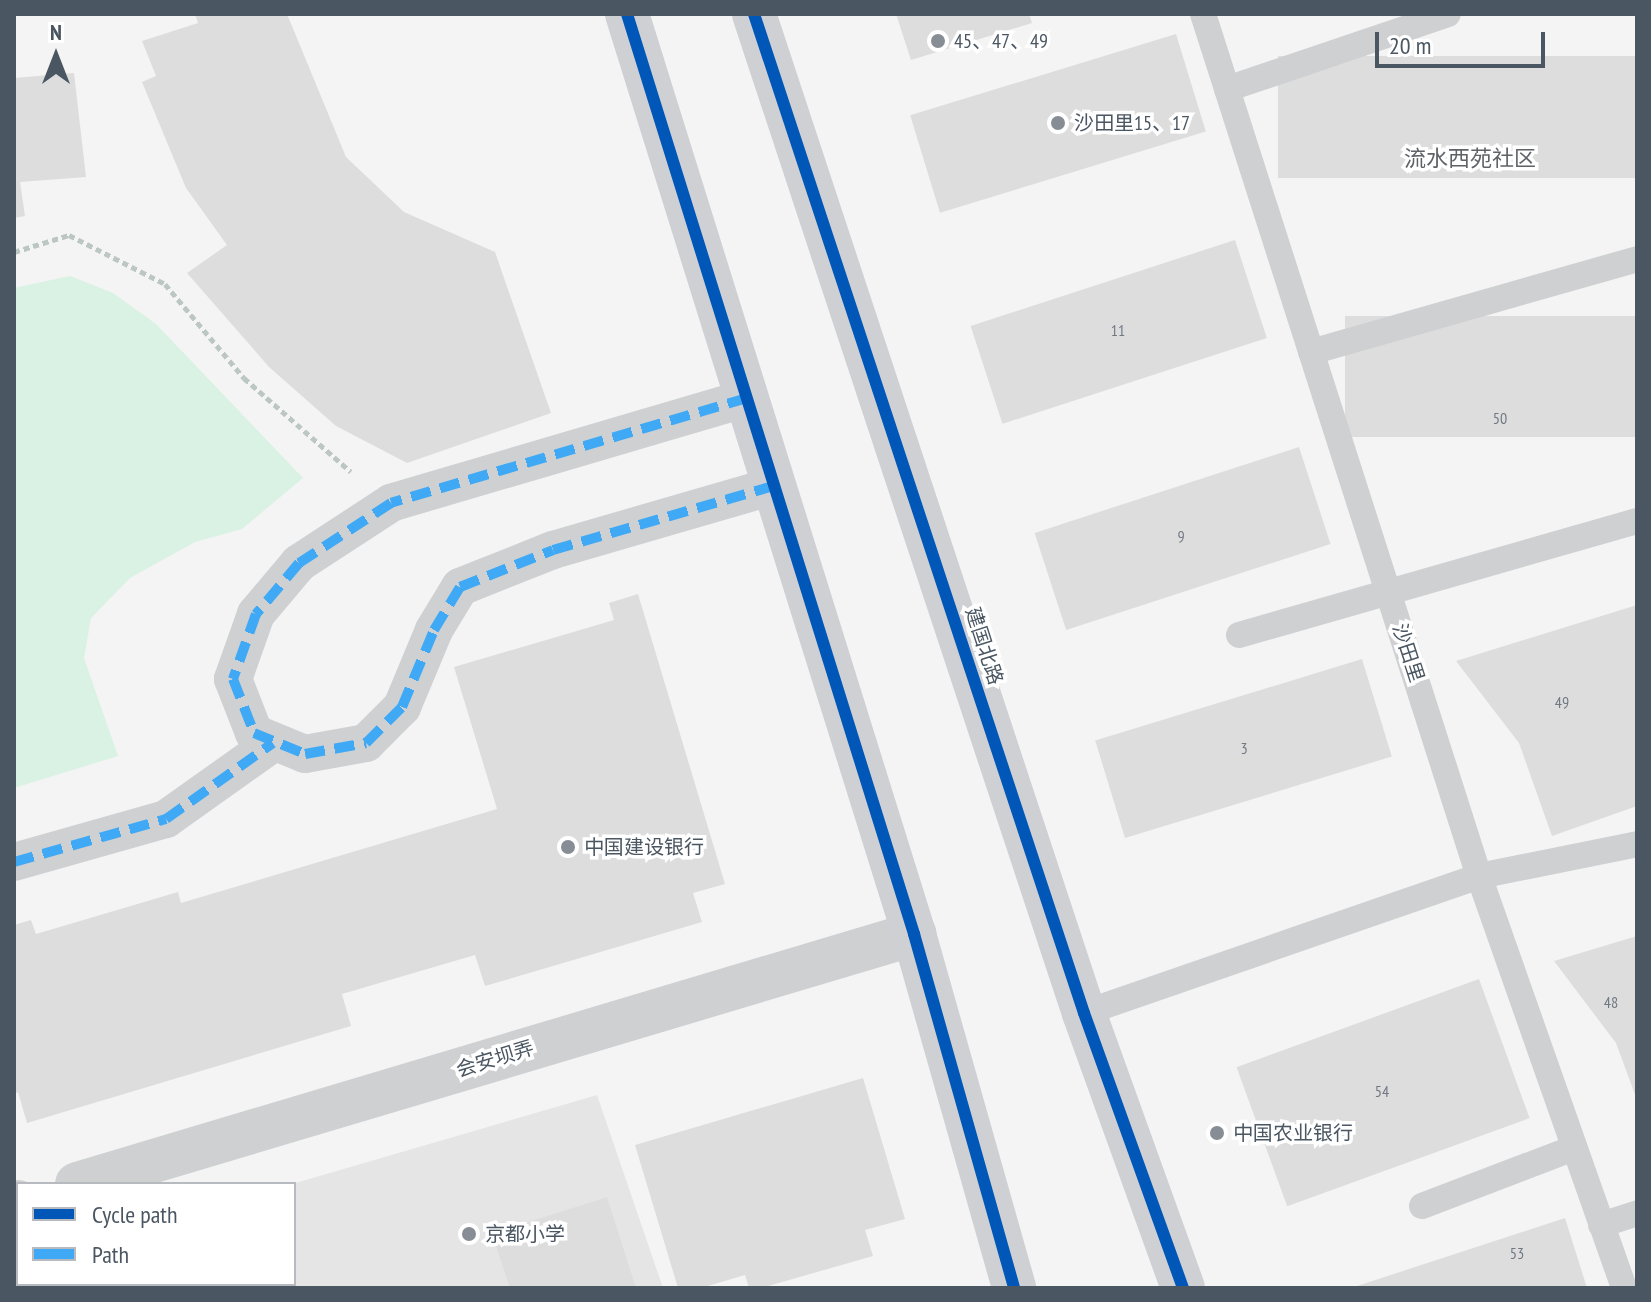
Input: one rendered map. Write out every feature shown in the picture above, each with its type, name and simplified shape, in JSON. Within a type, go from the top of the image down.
[{"type":"main road","points":[[627,14],[914,934],[1014,1288]]},
{"type":"main road","name":"建国北路","points":[[754,14],[1084,1013],[1183,1288]]},
{"type":"street","points":[[747,398],[391,503],[299,563],[256,614],[233,679],[254,733],[305,754],[366,743],[402,707],[434,630],[460,587],[553,550],[774,486]]},
{"type":"street","points":[[14,862],[166,819],[273,743]]},
{"type":"street","name":"会安坝弄","points":[[84,1182],[914,934]]},
{"type":"lane","name":"沙田里","points":[[1203,14],[1479,876],[1624,1288]]},
{"type":"lane","points":[[1227,89],[1448,14]]},
{"type":"lane","points":[[1311,352],[1637,259]]},
{"type":"lane","points":[[1239,635],[1637,521]]},
{"type":"lane","points":[[1084,1013],[1479,876],[1637,844]]},
{"type":"lane","points":[[1422,1206],[1574,1148]]},
{"type":"lane","points":[[1601,1225],[1637,1213]]},
{"type":"path","points":[[14,252],[69,235],[165,284],[244,378],[322,449],[391,503]]},
{"type":"shaded area","name":"京都小学","points":[[597,1095],[663,1288],[92,1288],[296,1286],[296,1183]]},
{"type":"green space","points":[[70,276],[113,293],[156,324],[303,478],[242,529],[195,542],[130,578],[91,618],[84,658],[118,756],[14,788],[14,288]]},
{"type":"building","points":[[195,14],[287,14],[346,157],[404,212],[495,252],[551,413],[407,463],[336,426],[269,367],[187,273],[227,245],[186,188],[142,82],[156,76],[142,41],[198,23]]},
{"type":"building","name":"45、47、49","points":[[896,14],[1029,14],[1032,23],[911,60]]},
{"type":"building","name":"沙田里15、17","points":[[1176,34],[1206,132],[940,213],[910,115]]},
{"type":"building","points":[[1278,56],[1637,56],[1637,178],[1278,178]]},
{"type":"building","points":[[74,73],[86,177],[20,182],[25,216],[14,218],[14,78]]},
{"type":"building","points":[[1235,240],[1267,338],[1002,424],[971,326]]},
{"type":"building","points":[[1345,316],[1637,316],[1637,437],[1345,437]]},
{"type":"building","points":[[1299,447],[1331,544],[1066,630],[1035,533]]},
{"type":"building","points":[[638,594],[725,884],[693,893],[702,922],[485,986],[475,955],[342,994],[351,1026],[27,1123],[18,1092],[14,1094],[14,925],[31,920],[36,934],[178,892],[181,903],[497,809],[454,667],[614,620],[609,603]]},
{"type":"building","points":[[1637,605],[1637,806],[1552,836],[1519,743],[1456,661]]},
{"type":"building","points":[[1362,659],[1392,757],[1125,838],[1095,741]]},
{"type":"building","points":[[1637,936],[1637,1100],[1616,1043],[1554,961]]},
{"type":"building","points":[[1479,979],[1530,1118],[1287,1206],[1237,1067]]},
{"type":"building","points":[[863,1078],[905,1219],[865,1230],[873,1256],[761,1288],[749,1288],[745,1275],[701,1288],[678,1288],[635,1145]]},
{"type":"building","points":[[607,1197],[636,1288],[510,1288],[492,1234]]},
{"type":"building","points":[[1565,1218],[1587,1288],[1354,1287]]},
{"type":"building","points":[[164,1286],[164,1288],[120,1288]]},
{"type":"marked path","points":[[747,398],[391,503],[299,563],[256,614],[233,679],[254,733],[305,754],[366,743],[402,707],[434,630],[460,587],[553,550],[774,486]]},
{"type":"marked path","points":[[14,862],[166,819],[273,743]]},
{"type":"cycle path","points":[[627,14],[914,934],[1014,1288]]},
{"type":"cycle path","points":[[754,14],[1084,1013],[1183,1288]]},
{"type":"place","name":"45、47、49","points":[[938,41]]},
{"type":"place","name":"沙田里15、17","points":[[1058,123]]},
{"type":"place","name":"中国建设银行","points":[[568,847]]},
{"type":"place","name":"中国农业银行","points":[[1217,1133]]},
{"type":"place","name":"京都小学","points":[[469,1234]]},
{"type":"district","name":"流水西苑社区","points":[[1470,159]]}]
